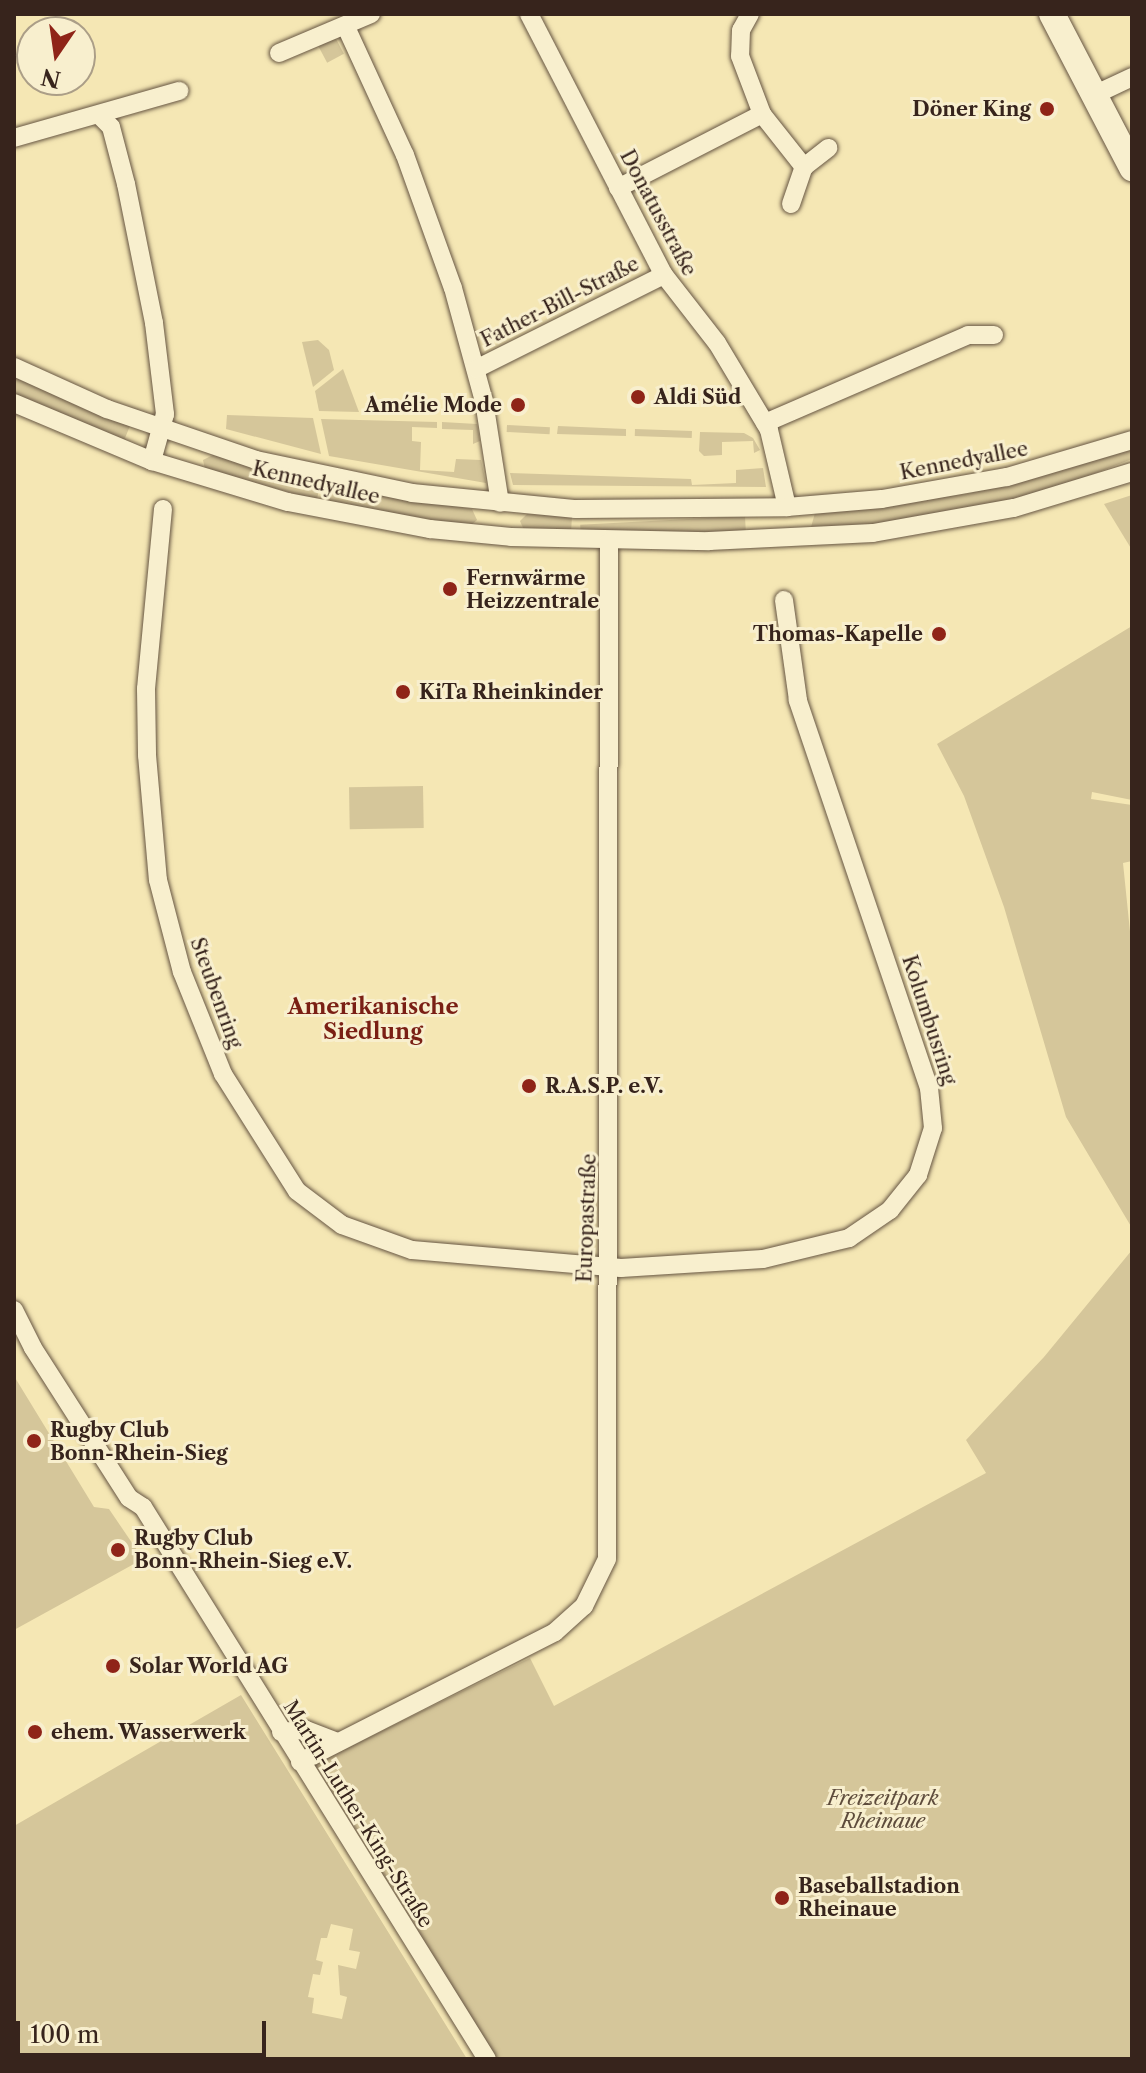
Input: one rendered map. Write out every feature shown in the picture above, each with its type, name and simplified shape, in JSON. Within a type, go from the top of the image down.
[{"type":"main road","points":[[1052,14],[1132,168]]},
{"type":"street","points":[[279,53],[371,14]]},
{"type":"street","name":"Donatusstraße","points":[[529,14],[664,275],[717,343],[765,423],[786,507]]},
{"type":"street","points":[[750,14],[741,30],[740,56],[762,114],[804,167]]},
{"type":"street","points":[[346,27],[430,222],[476,369],[495,452],[501,503],[511,537]]},
{"type":"street","points":[[1094,95],[1132,77]]},
{"type":"street","points":[[14,138],[101,117],[179,91]]},
{"type":"street","points":[[618,188],[762,114]]},
{"type":"street","points":[[101,117],[111,127],[143,262],[159,361],[161,430],[152,461]]},
{"type":"street","points":[[791,204],[804,167],[828,148]]},
{"type":"street","name":"Father-Bill-Straße","points":[[476,369],[664,275]]},
{"type":"street","points":[[765,423],[968,335],[994,335]]},
{"type":"street","name":"Kennedyallee","points":[[14,367],[194,441],[366,485],[501,503],[613,510],[786,507],[882,499],[993,480],[1132,440]]},
{"type":"street","name":"Kennedyallee","points":[[14,403],[152,461],[185,471],[341,513],[511,537],[609,542],[772,539],[942,524],[1132,472]]},
{"type":"street","points":[[185,471],[194,441]]},
{"type":"street","points":[[486,535],[501,503]]},
{"type":"street","points":[[786,507],[802,538]]},
{"type":"street","points":[[772,539],[786,507]]},
{"type":"street","name":"Steubenring","points":[[163,509],[146,689],[158,880],[206,1039],[249,1121],[281,1170],[316,1209],[376,1239],[412,1250],[609,1264]]},
{"type":"street","name":"Europastraße","points":[[300,1762],[555,1632],[573,1618],[597,1584],[610,1535],[609,542]]},
{"type":"street","name":"Kolumbusring","points":[[609,1264],[763,1259],[849,1238],[898,1201],[918,1175],[931,1144],[929,1088],[798,700],[784,600]]},
{"type":"street","name":"Martin-Luther-King-Straße","points":[[14,1310],[33,1348],[129,1498],[143,1507],[487,2059]]},
{"type":"street","points":[[281,1732],[306,1730],[338,1742]]},
{"type":"green space","points":[[335,37],[344,54],[327,63],[318,46]]},
{"type":"green space","points":[[318,340],[329,350],[334,370],[313,387],[302,342]]},
{"type":"green space","points":[[343,369],[359,412],[319,411],[315,391]]},
{"type":"green space","points":[[14,376],[130,426],[125,438],[129,444],[14,395]]},
{"type":"green space","points":[[227,415],[313,418],[321,454],[226,429]]},
{"type":"green space","points":[[321,419],[437,422],[437,428],[412,427],[412,441],[421,442],[420,470],[454,472],[456,459],[481,460],[486,483],[329,456]]},
{"type":"green space","points":[[442,422],[477,424],[480,441],[473,444],[473,430],[442,429]]},
{"type":"green space","points":[[507,425],[550,427],[550,434],[507,432]]},
{"type":"green space","points":[[558,426],[626,429],[626,436],[557,434]]},
{"type":"green space","points":[[635,429],[692,431],[692,438],[635,436]]},
{"type":"green space","points":[[700,432],[744,433],[753,438],[760,450],[754,453],[753,441],[722,442],[722,455],[704,456],[699,451]]},
{"type":"green space","points":[[1132,448],[1132,459],[1042,494],[887,524],[811,527],[815,513],[967,494]]},
{"type":"green space","points":[[213,455],[320,483],[317,500],[205,469],[203,460]]},
{"type":"green space","points":[[763,468],[766,487],[513,485],[510,473],[691,479],[692,485],[736,483],[736,470]]},
{"type":"green space","points":[[330,485],[472,509],[477,520],[470,526],[327,502]]},
{"type":"green space","points":[[1132,495],[1132,550],[1104,504]]},
{"type":"green space","points":[[527,514],[572,516],[571,533],[524,530],[520,521]]},
{"type":"green space","points":[[745,516],[746,533],[581,542],[580,525]]},
{"type":"green space","points":[[1132,626],[1132,800],[1092,792],[1091,799],[1132,805],[1132,861],[1123,863],[1132,951],[1132,1228],[1066,1117],[1004,907],[964,796],[937,744]]},
{"type":"green space","points":[[423,786],[424,828],[350,829],[349,787]]},
{"type":"green space","name":"Freizeitpark Rheinaue","points":[[1132,1250],[1132,2059],[492,2059],[311,1766],[530,1658],[554,1706],[986,1473],[966,1440],[1044,1357]]},
{"type":"green space","name":"Rugby Club Bonn-Rhein-Sieg","points":[[14,1376],[94,1507],[109,1509],[143,1559],[14,1630]]},
{"type":"green space","points":[[241,1695],[467,2059],[14,2059],[14,1826]],"holes":[[[331,1924],[353,1929],[349,1950],[360,1952],[356,1969],[338,1965],[340,1995],[347,1997],[342,2019],[312,2013],[314,1998],[308,1997],[313,1974],[320,1975],[323,1962],[316,1960],[321,1938],[327,1938]]]},
{"type":"place","name":"Döner King","points":[[1047,109]]},
{"type":"place","name":"Aldi Süd","points":[[638,397]]},
{"type":"place","name":"Amélie Mode","points":[[518,405]]},
{"type":"place","name":"Fernwärme Heizzentrale","points":[[450,589]]},
{"type":"place","name":"Thomas-Kapelle","points":[[939,634]]},
{"type":"place","name":"KiTa Rheinkinder","points":[[403,692]]},
{"type":"place","name":"R.A.S.P. e.V.","points":[[529,1086]]},
{"type":"place","name":"Rugby Club Bonn-Rhein-Sieg","points":[[34,1441]]},
{"type":"place","name":"Rugby Club Bonn-Rhein-Sieg e.V.","points":[[118,1550]]},
{"type":"place","name":"Solar World AG","points":[[113,1666]]},
{"type":"place","name":"ehem. Wasserwerk","points":[[35,1732]]},
{"type":"place","name":"Baseballstadion Rheinaue","points":[[782,1898]]},
{"type":"district","name":"Amerikanische Siedlung","points":[[373,1018]]}]
